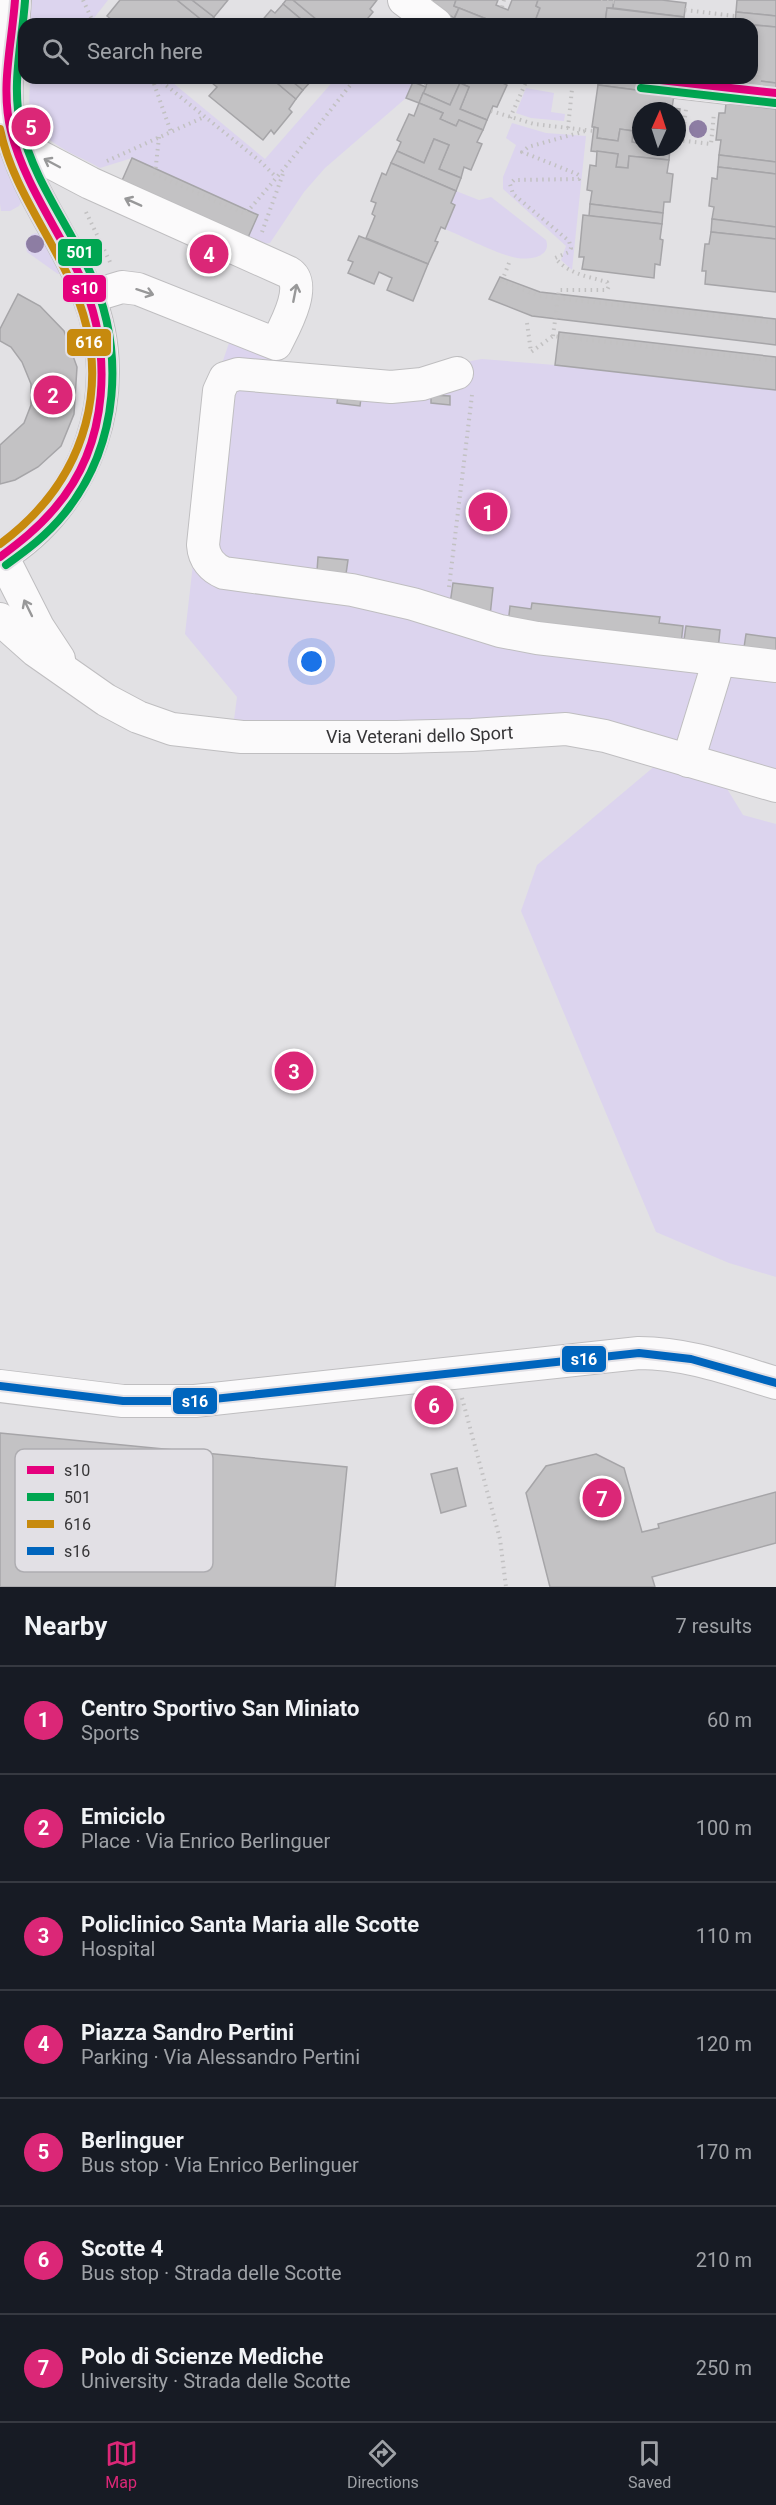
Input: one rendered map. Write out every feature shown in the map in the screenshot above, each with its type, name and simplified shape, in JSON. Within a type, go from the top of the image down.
[{"type":"street","points":[[1,557],[33,532],[58,505],[77,477],[93,440],[101,406],[103,373],[101,341],[89,297],[42,205],[14,143],[9,124],[8,102],[15,0]]},
{"type":"street","points":[[404,0],[428,18]]},
{"type":"street","points":[[681,93],[722,97]]},
{"type":"street","points":[[14,143],[93,184],[292,275],[296,279],[296,294],[276,344],[138,289],[122,287],[89,297]]},
{"type":"street","points":[[42,205],[62,189],[93,184]]},
{"type":"street","points":[[465,378],[392,387],[238,374],[225,378],[219,391],[203,545],[206,558],[215,569],[224,573],[352,590],[446,614],[500,631],[530,637],[776,666]]},
{"type":"street","name":"Via Veterani dello Sport","points":[[1,557],[38,627],[71,674]]},
{"type":"street","name":"Via Veterani dello Sport","points":[[0,619],[21,639],[119,708],[154,723],[188,732],[242,736],[397,737],[464,736],[566,729],[605,736],[776,786]]},
{"type":"street","points":[[688,761],[719,660]]},
{"type":"street","points":[[0,1386],[147,1403],[195,1401],[616,1354],[654,1353],[700,1359],[776,1383]]},
{"type":"street","points":[[0,1365],[68,1377],[87,1384],[105,1399]]},
{"type":"path","points":[[83,0],[91,18]]},
{"type":"path","points":[[502,7],[504,0]]},
{"type":"path","points":[[602,0],[614,2]]},
{"type":"path","points":[[685,10],[735,16]]},
{"type":"path","points":[[154,84],[171,132]]},
{"type":"path","points":[[164,84],[261,162],[276,177]]},
{"type":"path","points":[[159,137],[155,174],[245,214],[276,177],[285,170],[351,84]]},
{"type":"path","points":[[510,118],[525,84]]},
{"type":"path","points":[[567,128],[572,89]]},
{"type":"path","points":[[681,93],[681,102]]},
{"type":"path","points":[[686,141],[711,144],[722,97]]},
{"type":"path","points":[[491,111],[534,124],[592,130],[528,147],[522,152],[577,174],[580,176],[579,179],[514,180],[510,184],[513,194],[569,242],[572,248],[570,252],[555,258],[562,266],[573,273],[607,282],[609,286],[607,290],[595,291],[559,290],[553,336]]},
{"type":"path","points":[[113,268],[86,213],[93,184],[159,137],[205,117]]},
{"type":"path","points":[[253,257],[285,170]]},
{"type":"path","points":[[509,263],[502,281],[539,296],[776,323]]},
{"type":"path","points":[[526,323],[531,352],[553,336],[776,361]]},
{"type":"path","points":[[446,614],[465,378]]},
{"type":"path","points":[[457,1372],[463,1403],[500,1539],[506,1587]]},
{"type":"shaded area","points":[[32,0],[108,0],[94,18],[30,18]]},
{"type":"shaded area","points":[[30,84],[174,84],[265,159],[331,84],[412,84],[406,98],[325,168],[304,192],[270,243],[263,244],[248,237],[258,215],[132,158],[100,168],[60,147],[42,133],[35,124],[29,102]]},
{"type":"shaded area","points":[[526,88],[554,93],[551,112],[565,114],[564,121],[531,118],[516,113]]},
{"type":"shaded area","points":[[512,123],[546,133],[586,136],[572,270],[561,260],[566,246],[503,189],[503,177],[516,145],[506,138]]},
{"type":"shaded area","points":[[0,145],[21,202],[19,206],[10,211],[1,211]]},
{"type":"shaded area","points":[[456,191],[479,200],[491,197],[546,240],[546,250],[543,254],[533,258],[517,258],[491,250],[445,229],[455,205],[451,203]]},
{"type":"shaded area","points":[[36,233],[41,235],[62,273],[58,274],[27,252],[25,243],[31,235]]},
{"type":"shaded area","points":[[559,332],[776,357],[776,799],[726,787],[743,815],[776,824],[776,1277],[729,1263],[656,1232],[521,911],[537,865],[656,765],[575,743],[230,750],[237,697],[185,634],[213,390],[229,343],[326,376],[424,380],[471,361],[482,359],[555,365]]},
{"type":"building","points":[[120,0],[177,0],[199,18],[110,18],[107,16]]},
{"type":"building","points":[[177,0],[192,0],[214,17],[199,18]]},
{"type":"building","points":[[192,0],[228,0],[214,17]]},
{"type":"building","points":[[286,0],[293,0],[315,18],[300,18],[283,4]]},
{"type":"building","points":[[293,0],[377,0],[370,9],[373,12],[368,18],[315,18]]},
{"type":"building","points":[[427,0],[456,0],[454,6],[459,8],[454,18]]},
{"type":"building","points":[[456,0],[498,0],[496,5],[508,10],[512,0],[538,0],[536,6],[540,8],[536,18],[484,18],[454,6]]},
{"type":"building","points":[[538,0],[614,0],[613,8],[607,8],[606,18],[536,18],[540,8],[536,6]]},
{"type":"building","points":[[614,0],[662,0],[686,3],[684,17],[613,8]]},
{"type":"building","points":[[737,0],[776,0],[776,16],[736,12]]},
{"type":"building","points":[[283,4],[300,18],[264,18],[271,10],[275,13]]},
{"type":"building","points":[[459,8],[484,18],[455,18]]},
{"type":"building","points":[[607,8],[684,17],[684,18],[606,18]]},
{"type":"building","points":[[736,12],[776,16],[776,27],[758,25],[758,18],[735,18]]},
{"type":"building","points":[[758,26],[776,27],[776,83],[758,81]]},
{"type":"building","points":[[758,81],[776,83],[776,109],[726,103],[733,84],[758,84]]},
{"type":"building","points":[[213,84],[278,84],[296,99],[289,109],[292,112],[274,134],[271,130],[263,140],[209,96],[217,87]]},
{"type":"building","points":[[278,84],[296,84],[303,90],[296,99]]},
{"type":"building","points":[[296,84],[308,84],[303,90]]},
{"type":"building","points":[[412,84],[426,87],[419,103],[406,98]]},
{"type":"building","points":[[427,84],[460,84],[450,105],[423,93]]},
{"type":"building","points":[[460,84],[469,87],[460,109],[487,120],[483,130],[459,120],[456,126],[440,119],[443,113],[419,103],[423,93],[450,105]]},
{"type":"building","points":[[462,84],[507,85],[497,107],[493,106],[487,120],[460,109],[469,87]]},
{"type":"building","points":[[598,84],[675,84],[674,95]]},
{"type":"building","points":[[598,85],[674,95],[673,102],[632,102],[632,131],[620,129],[618,141],[597,138],[598,128],[592,127]]},
{"type":"building","points":[[419,103],[443,113],[440,119],[456,126],[459,120],[483,130],[477,142],[482,144],[471,170],[464,167],[461,178],[439,169],[449,145],[434,139],[424,163],[397,151],[401,142],[397,140],[409,114],[414,116]]},
{"type":"building","points":[[726,103],[776,109],[776,162],[719,155],[721,140],[716,140],[719,113],[725,113]]},
{"type":"building","points":[[594,127],[598,128],[597,138],[618,141],[620,129],[632,131],[632,156],[669,156],[669,160],[629,156],[628,168],[616,167],[618,154],[591,151]]},
{"type":"building","points":[[434,139],[449,145],[439,169],[461,178],[456,191],[391,163],[397,151],[424,163]]},
{"type":"building","points":[[597,151],[618,154],[616,167],[628,168],[629,156],[669,160],[667,173],[673,174],[670,202],[664,202],[663,213],[590,204],[592,191],[587,190],[590,165],[596,166]]},
{"type":"building","points":[[719,155],[776,162],[776,174],[718,167]]},
{"type":"building","points":[[132,158],[258,215],[246,242],[120,185]]},
{"type":"building","points":[[391,163],[456,191],[451,203],[455,205],[445,229],[441,227],[435,241],[438,242],[428,264],[366,238],[375,216],[372,214],[376,203],[371,201],[382,173],[386,175]]},
{"type":"building","points":[[718,167],[776,174],[776,227],[712,219],[714,207],[709,206],[712,178],[717,179]]},
{"type":"building","points":[[590,204],[663,213],[662,224],[589,216]]},
{"type":"building","points":[[583,215],[662,224],[660,265],[655,264],[654,278],[582,269],[584,257],[579,257]]},
{"type":"building","points":[[712,219],[776,227],[776,239],[711,232]]},
{"type":"building","points":[[711,232],[776,239],[776,292],[705,284],[706,271],[702,271],[705,244],[709,244]]},
{"type":"building","points":[[359,236],[428,264],[413,301],[387,290],[392,278],[379,272],[374,284],[348,273],[353,262],[348,260]]},
{"type":"building","points":[[500,277],[540,292],[776,319],[776,345],[532,316],[489,299]]},
{"type":"building","points":[[18,294],[40,306],[64,331],[77,367],[74,414],[61,446],[38,467],[15,480],[0,484],[0,445],[24,423],[31,405],[31,384],[22,362],[11,347],[0,341],[0,329]]},
{"type":"building","points":[[559,332],[776,357],[776,390],[555,365]]},
{"type":"building","points":[[338,395],[361,398],[360,406],[337,403]]},
{"type":"building","points":[[431,395],[450,396],[450,405],[431,403]]},
{"type":"building","points":[[318,557],[348,560],[346,574],[317,571]]},
{"type":"building","points":[[453,583],[493,588],[490,616],[449,611]]},
{"type":"building","points":[[532,603],[660,617],[659,623],[683,626],[681,644],[508,624],[510,606],[531,609]]},
{"type":"building","points":[[686,626],[720,630],[718,650],[683,647]]},
{"type":"building","points":[[746,634],[776,638],[776,658],[743,654]]},
{"type":"building","points":[[0,1433],[163,1449],[15,1449],[15,1572],[213,1572],[213,1454],[347,1467],[335,1587],[0,1587]]},
{"type":"building","points":[[596,1454],[624,1468],[642,1532],[659,1528],[658,1524],[776,1492],[776,1543],[652,1577],[655,1587],[550,1587],[526,1493],[546,1466]]},
{"type":"building","points":[[457,1468],[466,1506],[441,1513],[431,1474]]},
{"type":"tunnel","points":[[728,88],[776,93]]},
{"type":"transit line","name":"s10","points":[[0,557],[42,522],[73,484],[96,426],[101,396],[98,333],[90,303],[79,274],[24,169],[11,131],[7,82],[15,0]]},
{"type":"transit line","name":"501","points":[[23,18],[25,1]]},
{"type":"transit line","name":"501","points":[[6,565],[51,529],[83,487],[97,458],[106,427],[111,396],[112,364],[109,332],[101,300],[89,270],[42,183],[26,146],[18,111],[18,64]]},
{"type":"transit line","name":"s10","points":[[696,84],[776,93]]},
{"type":"transit line","name":"501","points":[[641,88],[775,103]]},
{"type":"transit line","name":"616","points":[[0,129],[12,168],[69,278],[83,315],[91,353],[91,389],[86,424],[73,458],[55,489],[30,518],[0,544]]},
{"type":"transit line","name":"s16","points":[[0,1386],[123,1401],[195,1401],[639,1353],[691,1359],[776,1383]]},
{"type":"place","name":"Berlinguer","points":[[31,127]]},
{"type":"place","name":"Piazza Sandro Pertini","points":[[209,254]]},
{"type":"place","name":"Emiciclo","points":[[53,395]]},
{"type":"place","name":"Centro Sportivo San Miniato","points":[[488,512]]},
{"type":"place","name":"Policlinico Santa Maria alle Scotte","points":[[294,1071]]},
{"type":"place","name":"Scotte 4","points":[[434,1405]]},
{"type":"place","name":"Polo di Scienze Mediche","points":[[602,1498]]}]
